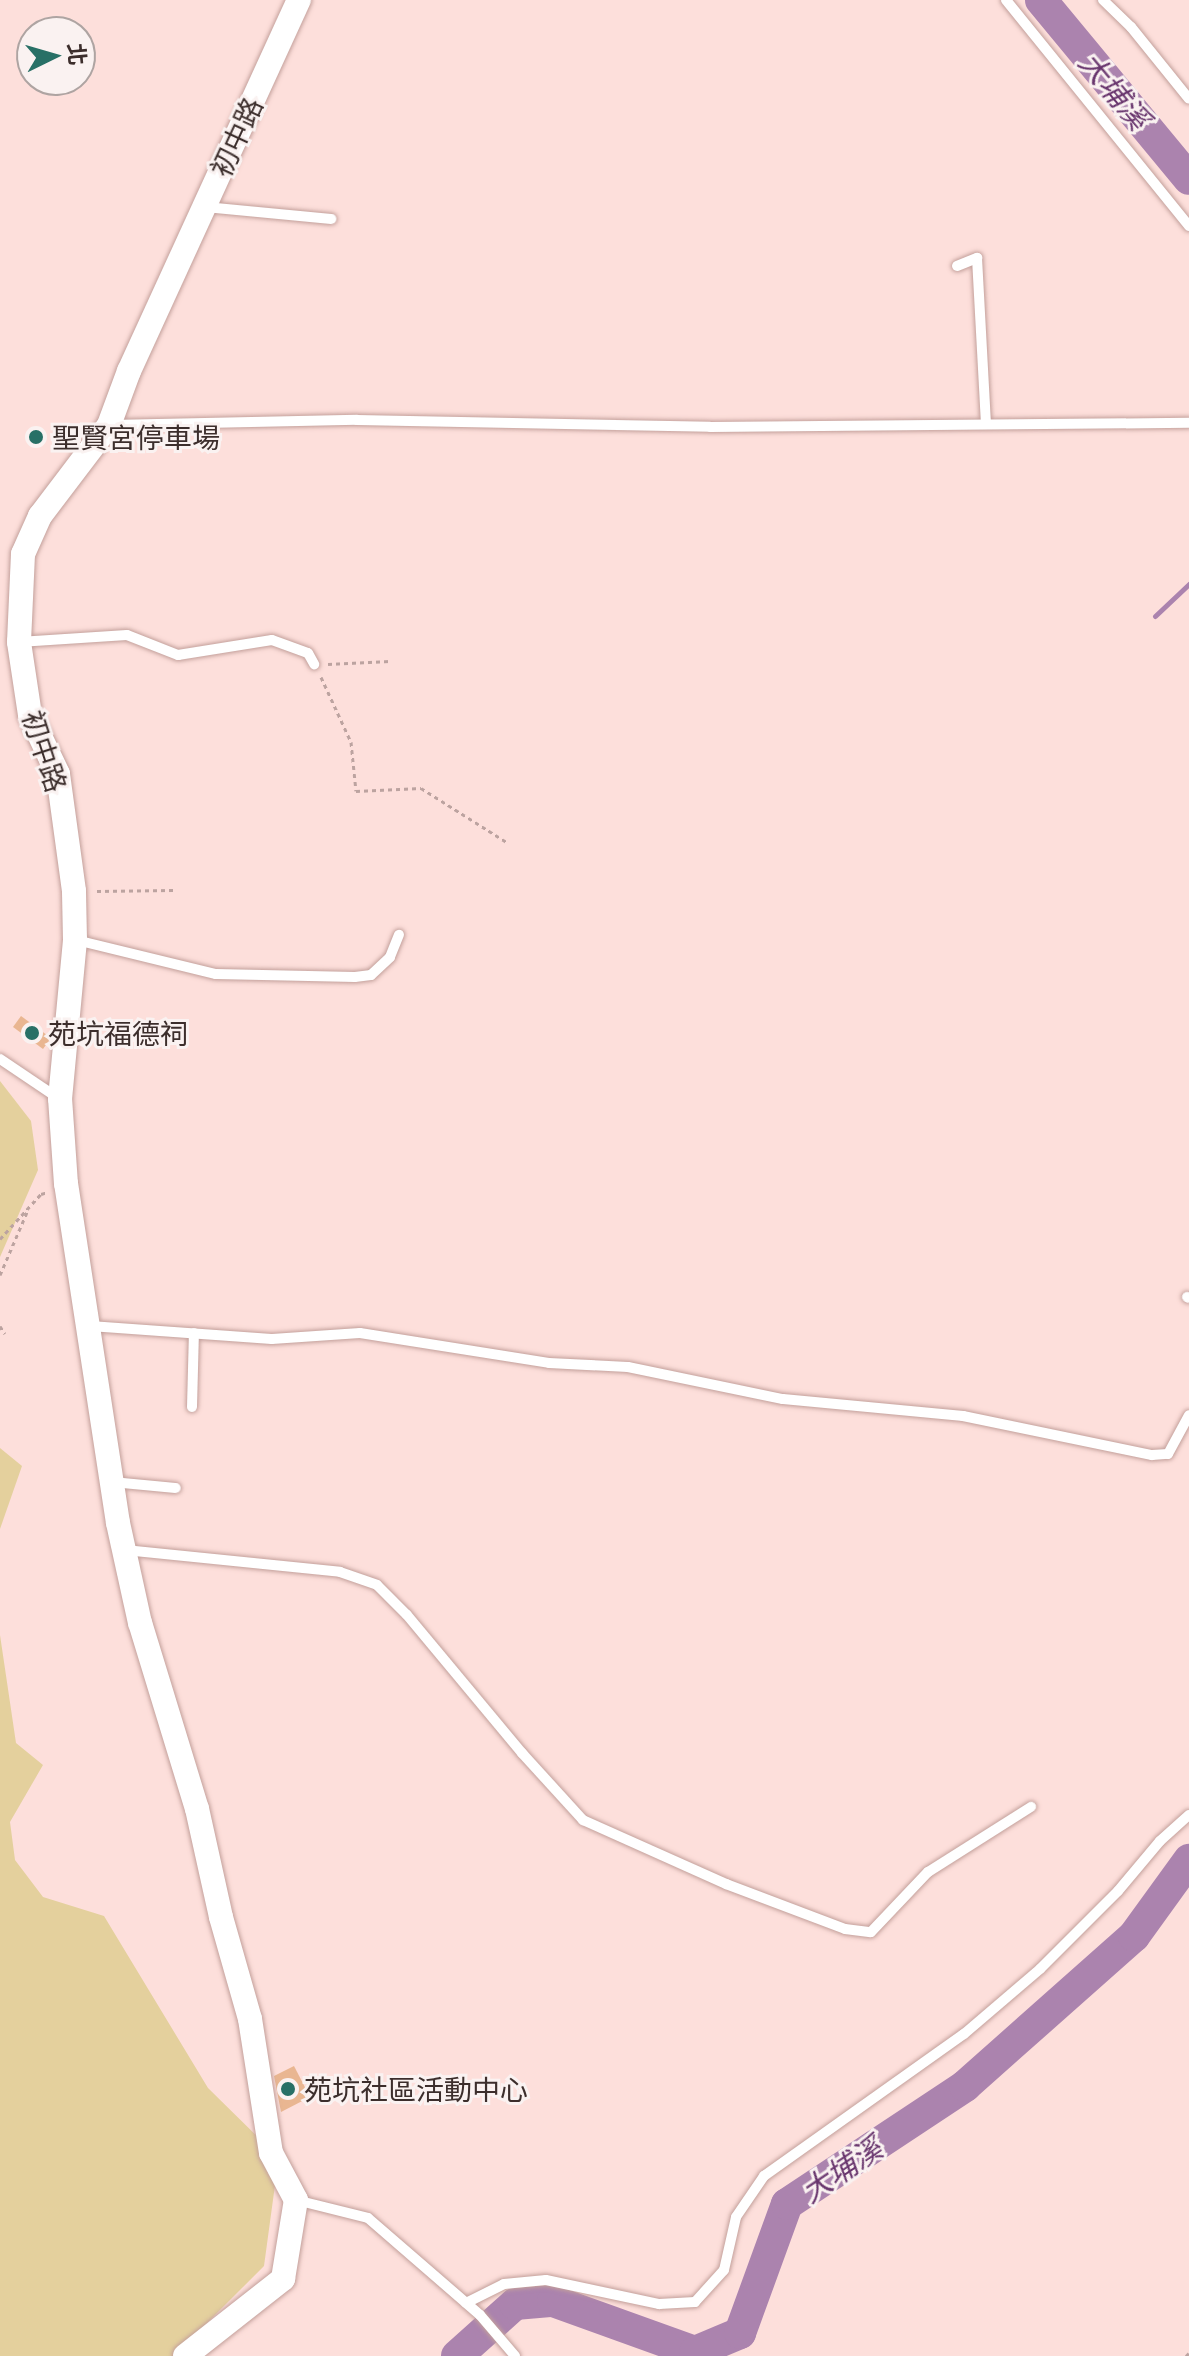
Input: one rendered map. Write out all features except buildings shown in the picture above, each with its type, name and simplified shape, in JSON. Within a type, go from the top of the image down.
[{"type":"street","name":"初中路","points":[[296,2200],[271,2153],[250,2019],[221,1917],[197,1809],[140,1623],[124,1550],[66,1184],[60,1099],[75,940],[74,891],[58,774],[30,715],[19,642],[23,554],[40,516],[109,425],[129,371],[299,0]]},
{"type":"street","points":[[185,2356],[283,2279],[296,2200]]},
{"type":"lane","points":[[1006,0],[1189,226]]},
{"type":"lane","points":[[1103,0],[1131,27],[1189,99]]},
{"type":"lane","points":[[203,207],[331,219]]},
{"type":"lane","points":[[957,266],[977,258],[986,424]]},
{"type":"lane","points":[[109,425],[357,420],[710,427],[1189,423]]},
{"type":"lane","points":[[19,642],[127,635],[178,655],[272,640],[308,653],[314,664]]},
{"type":"lane","points":[[75,940],[216,974],[355,977],[371,975],[390,957],[399,935]]},
{"type":"lane","points":[[0,1059],[60,1099]]},
{"type":"lane","points":[[90,1326],[272,1339],[360,1333],[549,1363],[628,1367],[783,1399],[963,1416],[1152,1455],[1168,1454],[1189,1415]]},
{"type":"lane","points":[[192,1407],[194,1333]]},
{"type":"lane","points":[[112,1482],[176,1488]]},
{"type":"lane","points":[[124,1550],[340,1572],[377,1585],[407,1615],[522,1753],[583,1820],[726,1884],[845,1929],[871,1932],[928,1872],[1031,1807]]},
{"type":"lane","points":[[466,2303],[504,2284],[546,2280],[659,2304],[695,2302],[724,2270],[736,2217],[764,2176],[964,2034],[1018,1988],[1107,1902],[1160,1841],[1189,1815]]},
{"type":"lane","points":[[296,2200],[368,2218],[480,2315],[513,2354]]},
{"type":"path","points":[[390,661],[314,664],[351,742],[356,791],[421,788],[508,843]]},
{"type":"path","points":[[74,891],[173,890]]},
{"type":"path","points":[[0,1239],[41,1194],[66,1184]]},
{"type":"path","points":[[0,1275],[29,1208]]},
{"type":"path","points":[[0,1326],[5,1334]]},
{"type":"shaded area","points":[[0,1081],[31,1121],[38,1170],[0,1257]]},
{"type":"shaded area","points":[[0,1448],[22,1466],[0,1529]]},
{"type":"shaded area","points":[[0,1635],[16,1743],[43,1765],[10,1822],[15,1860],[43,1897],[104,1916],[208,2088],[266,2145],[275,2185],[264,2266],[174,2356],[0,2356]]},
{"type":"waterway","name":"大埔溪","points":[[1041,0],[1189,179]]},
{"type":"waterway","points":[[1155,616],[1189,584]]},
{"type":"waterway","name":"大埔溪","points":[[457,2356],[515,2304],[553,2301],[695,2352],[740,2333],[787,2204],[965,2086],[1134,1936],[1189,1860]]},
{"type":"place","name":"聖賢宮停車場","points":[[36,437]]},
{"type":"place","name":"苑坑福德祠","points":[[32,1033]]},
{"type":"place","name":"苑坑社區活動中心","points":[[288,2089]]}]
